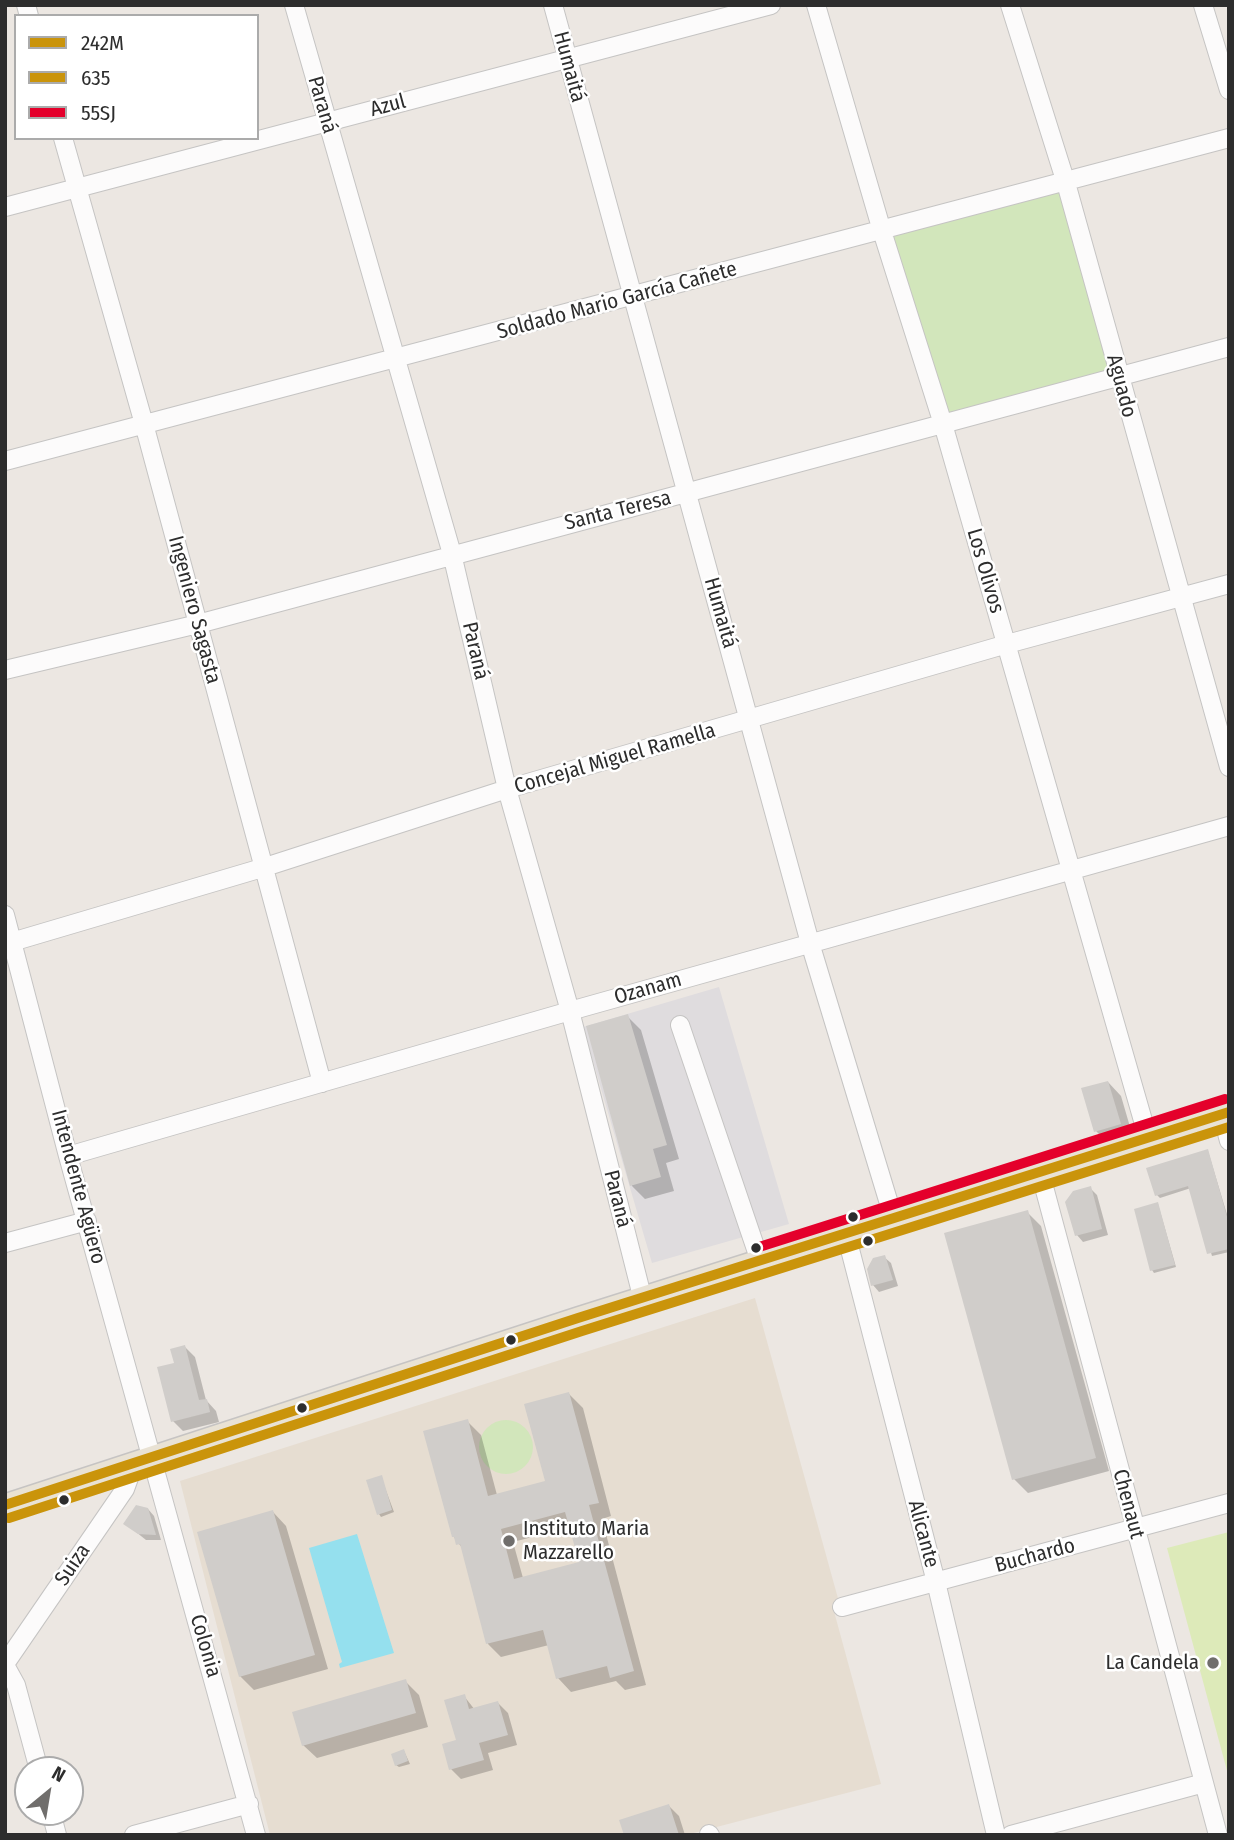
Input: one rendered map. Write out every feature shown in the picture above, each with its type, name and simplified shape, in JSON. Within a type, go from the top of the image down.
[{"type":"main road","points":[[5,1505],[578,1318],[643,1300],[1225,1113]]},
{"type":"street","name":"Paraná","points":[[294,5],[452,554],[507,789],[570,1010],[643,1300]]},
{"type":"street","name":"Humaitá","points":[[552,5],[810,943],[894,1220]]},
{"type":"street","name":"Azul","points":[[259,139],[771,5]]},
{"type":"street","name":"Los Olivos","points":[[816,5],[882,231],[943,424],[1148,1138]]},
{"type":"street","name":"Aguado","points":[[1010,5],[1066,183],[1229,767]]},
{"type":"street","points":[[1203,5],[1229,90]]},
{"type":"street","name":"Soldado Mario García Cañete","points":[[5,461],[632,298],[1229,138]]},
{"type":"street","name":"Ingeniero Sagasta","points":[[64,140],[144,424],[322,1083]]},
{"type":"street","name":"Azul","points":[[5,206],[256,140]]},
{"type":"street","name":"Santa Teresa","points":[[5,670],[198,624],[1229,346]]},
{"type":"street","name":"Concejal Miguel Ramella","points":[[9,943],[262,868],[507,789],[750,721],[1007,644],[1229,584]]},
{"type":"street","name":"Ozanam","points":[[68,1156],[570,1010],[1229,826]]},
{"type":"street","name":"Intendente Agüero","points":[[5,915],[9,943],[87,1221],[143,1461]]},
{"type":"street","points":[[680,1025],[760,1261]]},
{"type":"street","points":[[1225,1113],[1229,1140]]},
{"type":"street","name":"Chenaut","points":[[1040,1172],[1218,1835]]},
{"type":"street","points":[[5,1243],[87,1221]]},
{"type":"street","name":"Alicante","points":[[846,1234],[936,1582],[996,1835]]},
{"type":"street","name":"Suiza","points":[[5,1664],[143,1461]]},
{"type":"street","name":"Colonia","points":[[143,1461],[249,1804],[256,1835]]},
{"type":"street","name":"Buchardo","points":[[842,1607],[1229,1503]]},
{"type":"street","points":[[5,1664],[16,1685],[35,1756]]},
{"type":"street","points":[[1011,1835],[1204,1783]]},
{"type":"street","points":[[134,1835],[249,1804]]},
{"type":"shaded area","points":[[719,987],[789,1224],[652,1263],[583,1027]]},
{"type":"shaded area","name":"Instituto Maria Mazzarello","points":[[755,1298],[839,1602],[832,1604],[881,1784],[686,1835],[270,1835],[180,1481]]},
{"type":"green space","points":[[1066,183],[1118,375],[943,424],[882,231]]},
{"type":"green space","points":[[506,1420],[525,1428],[533,1447],[525,1466],[506,1474],[487,1466],[479,1447],[487,1428]]},
{"type":"green space","name":"La Candela","points":[[1229,1532],[1229,1778],[1167,1548]]},
{"type":"water","points":[[357,1534],[394,1653],[340,1668],[339,1664],[342,1662],[309,1548]]},
{"type":"building","points":[[628,1014],[667,1145],[653,1149],[661,1177],[630,1186],[586,1026]]},
{"type":"building","points":[[1108,1081],[1121,1124],[1094,1132],[1081,1088]]},
{"type":"building","points":[[1208,1149],[1229,1224],[1229,1249],[1207,1254],[1188,1186],[1155,1196],[1146,1168]]},
{"type":"building","points":[[1091,1186],[1102,1229],[1075,1236],[1065,1202],[1073,1191]]},
{"type":"building","points":[[1158,1202],[1175,1265],[1150,1271],[1134,1209]]},
{"type":"building","points":[[1028,1210],[1096,1458],[1012,1480],[944,1233]]},
{"type":"building","points":[[885,1255],[893,1280],[871,1286],[867,1269],[873,1258]]},
{"type":"building","points":[[185,1345],[199,1400],[207,1399],[210,1412],[171,1422],[157,1367],[174,1363],[170,1349]]},
{"type":"building","points":[[569,1392],[599,1503],[589,1505],[634,1671],[610,1678],[607,1666],[556,1679],[543,1630],[486,1644],[460,1544],[456,1545],[452,1537],[423,1431],[468,1419],[488,1496],[545,1481],[524,1404]],"holes":[[[565,1512],[579,1562],[514,1579],[501,1529]]]},
{"type":"building","points":[[382,1475],[392,1510],[377,1515],[366,1480]]},
{"type":"building","points":[[136,1505],[148,1508],[156,1535],[138,1534],[123,1524]]},
{"type":"building","points":[[273,1510],[315,1655],[239,1677],[197,1532]]},
{"type":"building","points":[[406,1679],[416,1713],[302,1746],[292,1712]]},
{"type":"building","points":[[465,1694],[469,1709],[498,1701],[508,1735],[479,1743],[484,1760],[449,1770],[442,1744],[456,1740],[444,1700]]},
{"type":"building","points":[[404,1749],[408,1761],[395,1766],[391,1754]]},
{"type":"building","points":[[669,1804],[679,1835],[624,1835],[619,1820]]},
{"type":"transit line","name":"55SJ","points":[[756,1248],[1225,1099]]},
{"type":"transit line","name":"242M","points":[[5,1505],[578,1318],[1229,1112]]},
{"type":"transit line","name":"635","points":[[9,1518],[582,1331],[1229,1127]]},
{"type":"place","name":"Instituto Maria Mazzarello","points":[[509,1541]]},
{"type":"place","name":"La Candela","points":[[1213,1663]]}]
